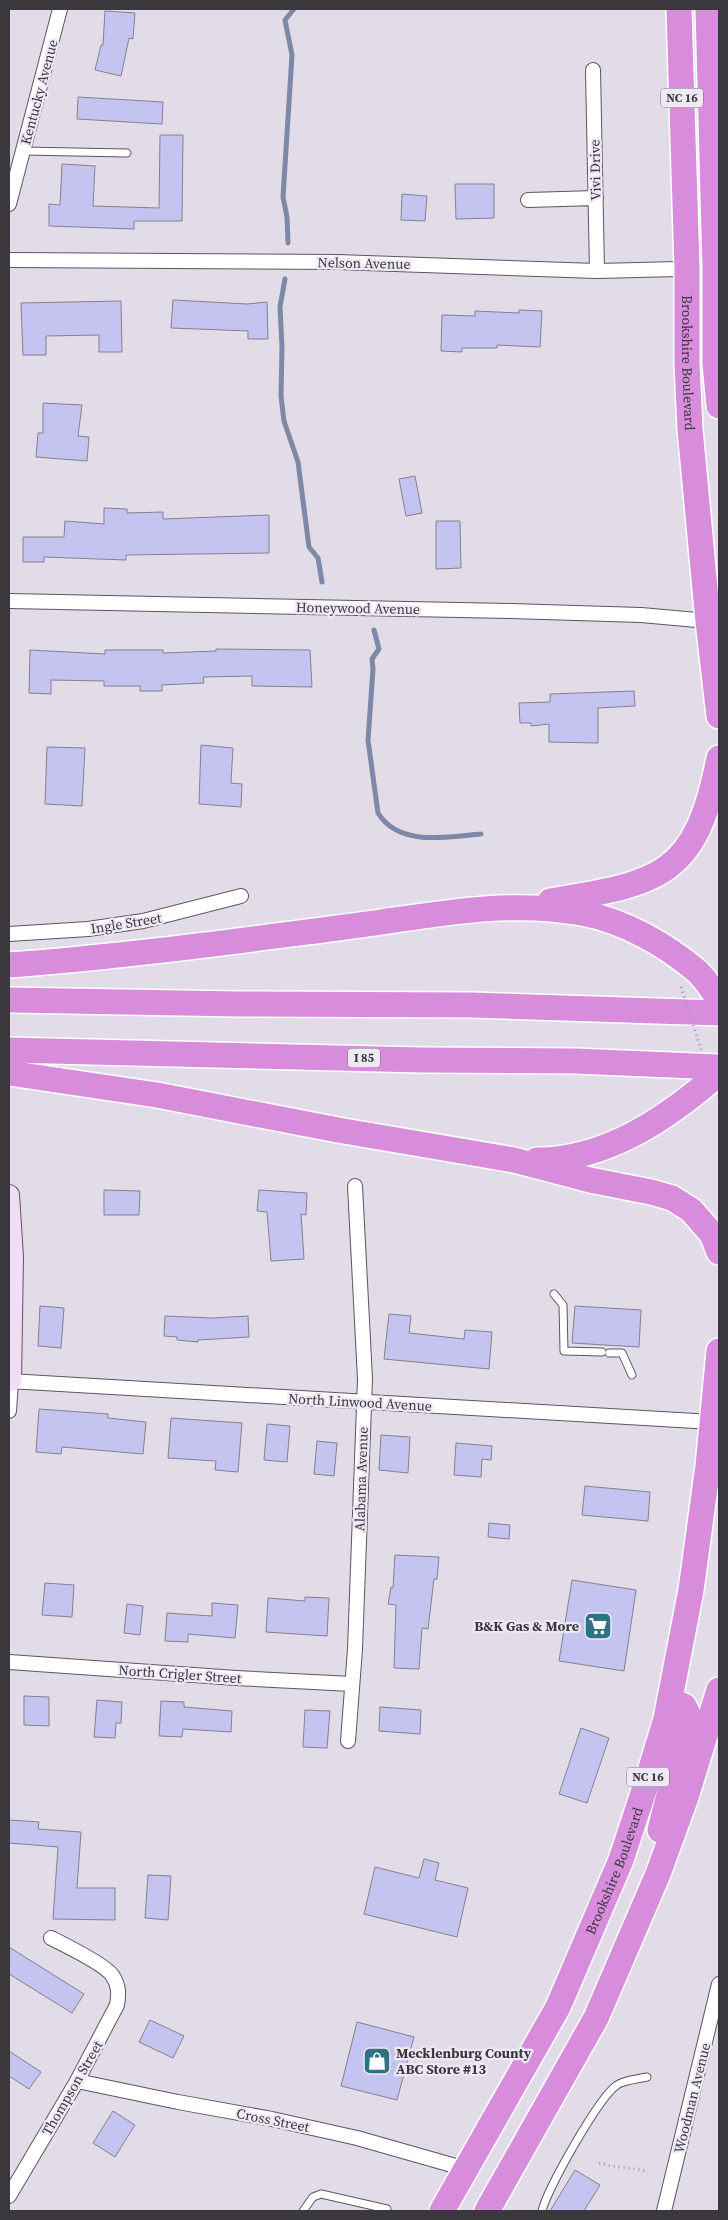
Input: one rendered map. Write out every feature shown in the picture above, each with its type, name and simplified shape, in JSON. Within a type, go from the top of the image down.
[{"type":"highway","name":"Brookshire Boulevard","points":[[679,9],[690,429],[719,716]]},
{"type":"highway","name":"Brookshire Boulevard","points":[[708,9],[717,268],[719,392]]},
{"type":"highway","points":[[9,965],[52,962],[340,928],[485,907],[520,906],[617,890],[641,883],[670,866],[689,846],[699,827],[712,793],[719,758]]},
{"type":"highway","points":[[520,906],[582,913],[620,924],[657,942],[687,978],[698,973],[719,998]]},
{"type":"highway","points":[[9,1000],[471,1005],[719,1013]]},
{"type":"highway","name":"I 85","points":[[9,1050],[422,1060],[711,1060]]},
{"type":"highway","points":[[9,1073],[157,1095],[338,1130],[514,1160],[590,1180],[651,1192],[672,1198],[699,1217],[712,1234],[719,1252]]},
{"type":"highway","points":[[514,1160],[560,1158],[595,1150],[650,1127],[689,1099],[719,1074]]},
{"type":"highway","name":"Brookshire Boulevard","points":[[442,2211],[558,2007],[591,1934],[621,1860],[649,1775],[670,1700],[691,1590],[719,1351]]},
{"type":"highway","name":"NC 16","points":[[487,2211],[596,2018],[645,1906],[686,1797],[719,1694]]},
{"type":"highway","points":[[645,1906],[669,1790],[688,1720],[688,1714],[684,1706],[670,1700]]},
{"type":"street","name":"Kentucky Avenue","points":[[9,204],[60,9]]},
{"type":"street","name":"Vivi Drive","points":[[593,70],[598,270]]},
{"type":"street","points":[[528,200],[596,198]]},
{"type":"street","name":"Nelson Avenue","points":[[9,260],[337,262],[598,270],[717,268]]},
{"type":"street","name":"Honeywood Avenue","points":[[9,601],[511,611],[641,615],[708,621]]},
{"type":"street","name":"Ingle Street","points":[[9,934],[88,929],[143,921],[241,896]]},
{"type":"street","name":"Alabama Avenue","points":[[348,1741],[365,1379],[356,1186]]},
{"type":"street","points":[[9,1195],[14,1257],[9,1411]]},
{"type":"street","name":"North Linwood Avenue","points":[[10,1381],[550,1411],[712,1422]]},
{"type":"street","name":"North Crigler Street","points":[[9,1662],[352,1684]]},
{"type":"street","name":"Thompson Street","points":[[9,2196],[77,2081],[117,2005],[119,1993],[108,1970],[51,1938]]},
{"type":"street","name":"Woodman Avenue","points":[[664,2211],[719,1984]]},
{"type":"street","name":"Cross Street","points":[[77,2081],[178,2102],[272,2118],[356,2138],[466,2169]]},
{"type":"lane","points":[[23,151],[127,153]]},
{"type":"lane","points":[[554,1294],[563,1305],[564,1351],[622,1353],[632,1375]]},
{"type":"lane","points":[[542,2211],[544,2202],[556,2179],[600,2104],[618,2084],[647,2077]]},
{"type":"lane","points":[[304,2211],[313,2197],[321,2194],[388,2208]]},
{"type":"path","points":[[687,978],[711,1060]]},
{"type":"path","points":[[599,2163],[613,2167],[632,2167],[645,2171]]},
{"type":"building","points":[[105,11],[135,13],[133,39],[129,38],[121,76],[95,70],[101,45],[103,45]]},
{"type":"building","points":[[78,97],[163,102],[162,124],[77,119]]},
{"type":"building","points":[[160,135],[183,135],[182,221],[134,221],[134,229],[49,226],[49,204],[60,205],[62,164],[95,166],[93,206],[159,208]]},
{"type":"building","points":[[455,184],[494,184],[494,218],[456,219]]},
{"type":"building","points":[[402,194],[427,196],[425,221],[401,220]]},
{"type":"building","points":[[173,300],[247,304],[267,302],[268,339],[248,339],[248,331],[171,328]]},
{"type":"building","points":[[121,301],[122,352],[99,352],[99,335],[46,336],[46,355],[23,355],[21,303]]},
{"type":"building","points":[[519,310],[542,311],[540,347],[497,345],[497,348],[462,348],[462,352],[441,351],[442,315],[475,316],[475,311],[519,313]]},
{"type":"building","points":[[43,403],[82,405],[78,436],[89,437],[87,461],[36,457],[38,433],[43,433]]},
{"type":"building","points":[[415,476],[422,513],[406,516],[399,479]]},
{"type":"building","points":[[104,508],[127,509],[127,513],[163,512],[163,519],[269,515],[269,553],[126,555],[126,560],[44,557],[44,562],[23,562],[23,537],[64,537],[65,521],[104,524]]},
{"type":"building","points":[[436,521],[460,521],[461,568],[436,569]]},
{"type":"building","points":[[216,649],[310,650],[312,687],[252,686],[252,676],[203,677],[204,683],[162,685],[162,691],[140,691],[140,686],[104,686],[104,681],[51,680],[51,694],[29,693],[30,650],[105,654],[105,650],[163,650],[163,653],[216,651]]},
{"type":"building","points":[[634,691],[635,706],[598,708],[598,743],[549,742],[549,724],[531,726],[531,723],[520,723],[519,703],[550,702],[550,694]]},
{"type":"building","points":[[201,745],[233,748],[231,783],[242,784],[241,807],[199,804]]},
{"type":"building","points":[[47,747],[85,748],[82,806],[45,804]]},
{"type":"building","points":[[104,1190],[140,1191],[139,1215],[104,1215]]},
{"type":"building","points":[[259,1190],[307,1193],[306,1215],[301,1214],[304,1259],[271,1261],[267,1212],[257,1211]]},
{"type":"building","points":[[40,1306],[64,1308],[61,1348],[38,1346]]},
{"type":"building","points":[[575,1306],[641,1310],[639,1347],[572,1343]]},
{"type":"building","points":[[389,1314],[411,1316],[409,1333],[464,1339],[465,1330],[492,1332],[489,1369],[384,1359]]},
{"type":"building","points":[[165,1316],[212,1318],[248,1316],[249,1337],[198,1340],[198,1342],[177,1340],[177,1337],[164,1336]]},
{"type":"building","points":[[39,1409],[108,1414],[108,1418],[146,1422],[143,1454],[62,1447],[61,1454],[36,1452]]},
{"type":"building","points":[[171,1418],[242,1423],[238,1472],[215,1470],[216,1461],[168,1458]]},
{"type":"building","points":[[267,1424],[290,1426],[287,1462],[264,1460]]},
{"type":"building","points":[[381,1435],[410,1437],[408,1473],[379,1470]]},
{"type":"building","points":[[317,1441],[337,1443],[334,1476],[314,1474]]},
{"type":"building","points":[[456,1443],[492,1446],[491,1460],[482,1459],[481,1477],[454,1475]]},
{"type":"building","points":[[585,1486],[650,1492],[648,1521],[582,1515]]},
{"type":"building","points":[[489,1523],[510,1525],[509,1539],[488,1537]]},
{"type":"building","points":[[395,1555],[439,1557],[437,1579],[434,1579],[428,1629],[422,1628],[419,1669],[394,1668],[396,1605],[388,1604],[391,1587],[393,1588]]},
{"type":"building","points":[[572,1580],[636,1590],[624,1671],[559,1661]]},
{"type":"building","points":[[45,1583],[74,1585],[72,1617],[42,1615]]},
{"type":"building","points":[[305,1597],[329,1598],[327,1636],[266,1632],[268,1598],[305,1601]]},
{"type":"building","points":[[212,1603],[238,1605],[235,1638],[188,1634],[188,1642],[165,1641],[167,1613],[212,1616]]},
{"type":"building","points":[[127,1604],[143,1606],[140,1635],[124,1633]]},
{"type":"building","points":[[24,1696],[49,1697],[49,1726],[24,1725]]},
{"type":"building","points":[[97,1700],[122,1702],[121,1723],[116,1723],[115,1738],[94,1737]]},
{"type":"building","points":[[161,1701],[184,1702],[184,1707],[232,1711],[231,1732],[183,1729],[182,1737],[159,1736]]},
{"type":"building","points":[[380,1707],[421,1710],[420,1734],[379,1731]]},
{"type":"building","points":[[305,1710],[330,1711],[327,1748],[303,1747]]},
{"type":"building","points":[[581,1728],[609,1738],[587,1803],[559,1794]]},
{"type":"building","points":[[9,1820],[39,1822],[38,1829],[81,1832],[77,1888],[115,1888],[115,1920],[53,1919],[58,1847],[9,1843]]},
{"type":"building","points":[[424,1859],[439,1863],[435,1880],[468,1888],[457,1937],[364,1914],[375,1867],[419,1878]]},
{"type":"building","points":[[148,1875],[171,1876],[168,1920],[145,1918]]},
{"type":"building","points":[[9,1947],[84,1994],[72,2013],[9,1974]]},
{"type":"building","points":[[150,2020],[184,2036],[173,2058],[139,2042]]},
{"type":"building","name":"Mecklenburg County ABC Store #13","points":[[357,2022],[414,2037],[397,2100],[341,2086]]},
{"type":"building","points":[[9,2051],[41,2072],[29,2089],[9,2076]]},
{"type":"building","points":[[113,2111],[135,2125],[115,2157],[93,2143]]},
{"type":"building","points":[[575,2170],[600,2185],[584,2211],[550,2211]]},
{"type":"waterway","points":[[288,243],[287,217],[283,197],[292,55],[285,20],[294,9]]},
{"type":"waterway","points":[[285,279],[280,307],[282,347],[281,396],[284,421],[298,462],[309,547],[318,558],[322,582]]},
{"type":"waterway","points":[[374,630],[379,649],[372,659],[368,740],[378,813],[387,824],[398,831],[411,835],[439,838],[481,834]]},
{"type":"place","name":"B&K Gas & More","points":[[598,1626]]},
{"type":"place","name":"Mecklenburg County ABC Store #13","points":[[377,2061]]}]
